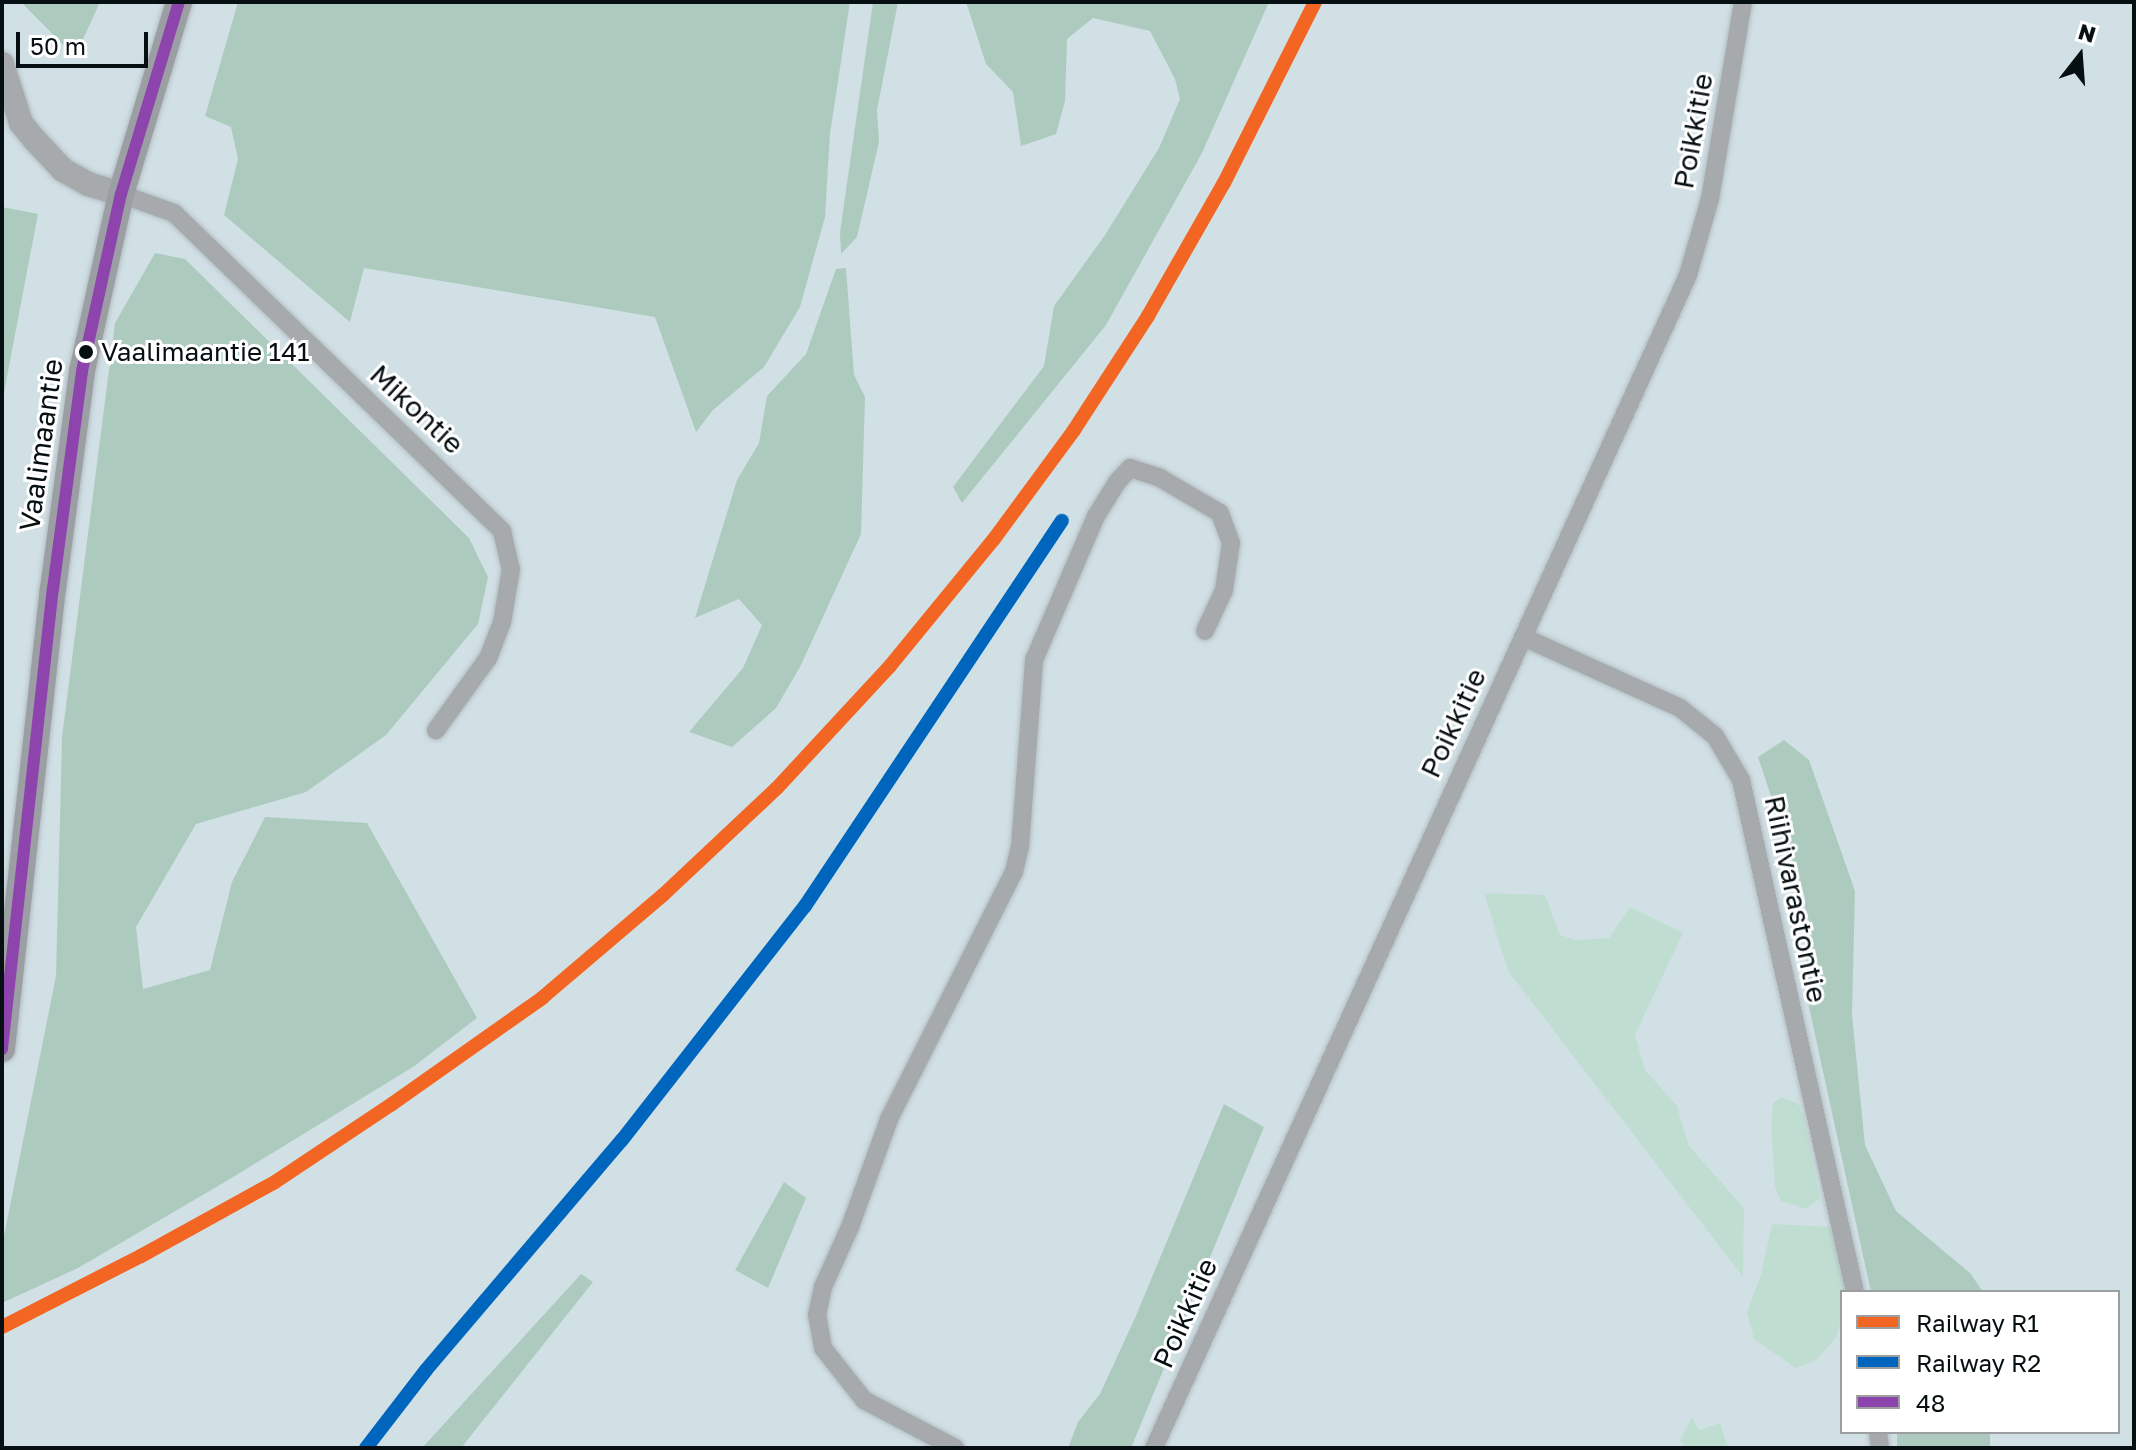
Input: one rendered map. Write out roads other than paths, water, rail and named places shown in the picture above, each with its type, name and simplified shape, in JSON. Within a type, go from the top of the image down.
[{"type":"main road","name":"Vaalimaantie","points":[[2,1049],[53,589],[82,371],[121,194],[179,2]]},
{"type":"street","name":"Poikkitie","points":[[1154,1448],[1688,275],[1710,199],[1743,2]]},
{"type":"street","points":[[2,64],[21,123],[63,170],[88,184],[121,194]]},
{"type":"street","name":"Mikontie","points":[[121,194],[174,213],[502,531],[511,569],[502,622],[488,658],[436,730]]},
{"type":"street","points":[[955,1448],[864,1400],[823,1348],[817,1315],[823,1287],[850,1227],[889,1119],[1014,872],[1020,847],[1034,660],[1096,516],[1117,482],[1130,468],[1160,478],[1220,513],[1231,543],[1224,590],[1205,631]]},
{"type":"street","name":"Riihivarastontie","points":[[1523,637],[1680,708],[1715,736],[1741,780],[1855,1290]]},
{"type":"rail line","name":"R1","points":[[2,1327],[141,1256],[275,1182],[392,1104],[542,998],[663,895],[777,788],[890,666],[994,539],[1074,430],[1148,316],[1224,183],[1315,2]]},
{"type":"rail line","name":"R2","points":[[366,1448],[426,1370],[622,1140],[805,906],[1062,521]]},
{"type":"place","name":"Vaalimaantie 141","points":[[86,352]]}]
